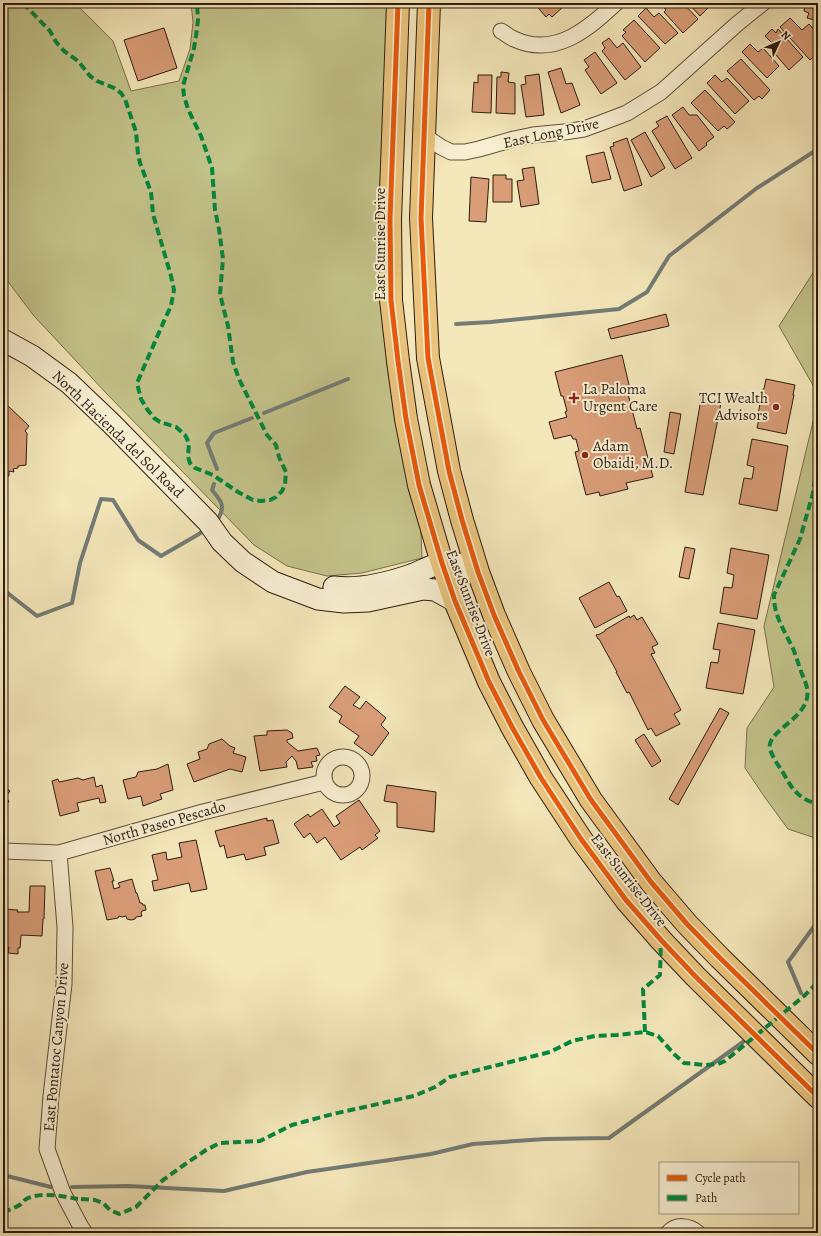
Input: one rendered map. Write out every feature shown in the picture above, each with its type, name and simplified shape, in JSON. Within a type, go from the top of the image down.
[{"type":"main road","name":"East Sunrise Drive","points":[[398,3],[390,219],[392,300],[405,412],[419,485],[455,601],[489,682],[512,727],[541,778],[581,838],[626,900],[695,976],[818,1097]]},
{"type":"main road","name":"East Sunrise Drive","points":[[429,3],[421,218],[428,358],[449,471],[478,572],[494,615],[519,672],[543,720],[591,800],[651,882],[687,924],[818,1054]]},
{"type":"main road","points":[[390,219],[421,218]]},
{"type":"main road","points":[[626,900],[651,882]]},
{"type":"street","points":[[501,31],[514,39],[528,44],[554,44],[575,36],[616,3]]},
{"type":"street","name":"East Long Drive","points":[[423,135],[451,152],[465,152],[479,150],[514,139],[533,135],[584,129],[627,113],[662,92],[737,24],[763,3]]},
{"type":"street","name":"North Hacienda del Sol Road","points":[[3,340],[32,356],[69,383],[111,423],[208,522],[222,542],[243,562],[273,582],[318,599],[344,602],[368,601],[423,589],[435,590],[455,601]]},
{"type":"street","name":"North Hacienda del Sol Road","points":[[208,522],[226,532],[241,547],[275,570],[315,585],[340,588],[381,583],[409,576],[442,563],[463,564],[478,572]]},
{"type":"street","name":"North Paseo Pescado","points":[[3,852],[59,853],[203,812],[324,782]]},
{"type":"street","name":"East Pontatoc Canyon Drive","points":[[59,853],[65,927],[64,984],[51,1096],[47,1149],[64,1193],[85,1233]]},
{"type":"street","points":[[668,1233],[675,1228],[682,1226],[688,1227],[698,1233]]},
{"type":"green space","points":[[3,3],[75,3],[113,41],[131,91],[179,81],[190,49],[193,22],[191,3],[398,3],[390,219],[419,485],[422,558],[362,573],[327,576],[287,566],[254,545],[107,394],[34,316],[3,275]]},
{"type":"green space","points":[[818,265],[818,394],[779,326]]},
{"type":"green space","points":[[818,401],[818,839],[788,829],[745,768],[747,728],[774,687],[764,626]]},
{"type":"building","points":[[534,3],[562,3],[564,6],[552,17],[549,14],[546,17]]},
{"type":"building","points":[[660,3],[683,3],[698,19],[683,33],[664,12],[666,10]]},
{"type":"building","points":[[688,3],[713,3],[700,16]]},
{"type":"building","points":[[806,3],[818,3],[818,21],[807,18],[809,13],[804,11]]},
{"type":"building","points":[[646,8],[654,17],[659,13],[678,33],[665,44],[638,16]]},
{"type":"building","points":[[790,18],[802,30],[809,24],[818,34],[818,53],[810,60],[780,27]]},
{"type":"building","points":[[634,20],[660,48],[645,62],[622,36],[626,32],[623,30]]},
{"type":"building","points":[[164,28],[177,68],[138,81],[124,40]]},
{"type":"building","points":[[772,29],[776,33],[778,29],[803,57],[789,70],[768,46],[772,43],[765,36]]},
{"type":"building","points":[[609,38],[617,48],[623,43],[641,67],[625,80],[602,51],[605,48],[602,43]]},
{"type":"building","points":[[750,44],[758,52],[763,48],[779,66],[767,78],[742,52]]},
{"type":"building","points":[[595,52],[617,83],[601,94],[585,70],[589,67],[584,60]]},
{"type":"building","points":[[741,59],[770,90],[762,99],[759,96],[754,100],[727,71]]},
{"type":"building","points":[[561,68],[566,84],[572,83],[580,105],[561,113],[548,72]]},
{"type":"building","points":[[501,72],[509,73],[508,82],[515,83],[515,114],[496,113],[497,77],[501,77]]},
{"type":"building","points":[[539,74],[544,115],[526,117],[521,85],[526,84],[525,76]]},
{"type":"building","points":[[478,75],[492,75],[491,113],[472,112],[474,82],[478,83]]},
{"type":"building","points":[[715,75],[722,82],[727,78],[749,101],[735,114],[707,83]]},
{"type":"building","points":[[705,90],[735,122],[727,129],[724,126],[718,131],[691,103]]},
{"type":"building","points":[[683,107],[689,115],[697,115],[714,137],[699,151],[672,115]]},
{"type":"building","points":[[667,116],[692,158],[675,169],[652,131],[659,126],[656,122]]},
{"type":"building","points":[[645,132],[665,168],[651,177],[631,140]]},
{"type":"building","points":[[627,138],[642,185],[624,191],[610,147],[614,146],[613,143]]},
{"type":"building","points":[[604,152],[611,179],[592,183],[586,156]]},
{"type":"building","points":[[534,167],[539,204],[521,207],[517,181],[524,180],[522,169]]},
{"type":"building","points":[[493,175],[506,175],[506,179],[512,179],[512,202],[493,202]]},
{"type":"building","points":[[471,177],[489,179],[486,222],[469,221]]},
{"type":"building","points":[[666,314],[669,326],[611,339],[608,329]]},
{"type":"building","points":[[622,355],[630,389],[627,390],[637,429],[640,428],[653,477],[626,483],[628,489],[600,496],[599,492],[586,495],[575,452],[579,451],[576,439],[573,439],[571,435],[554,439],[549,422],[567,417],[563,396],[561,396],[555,372]]},
{"type":"building","name":"TCI Wealth Advisors","points":[[766,379],[795,385],[786,434],[757,428],[759,419],[757,419]]},
{"type":"building","points":[[701,399],[721,403],[703,495],[685,492]]},
{"type":"building","points":[[5,403],[29,426],[25,431],[27,433],[26,465],[18,466],[18,468],[13,469],[14,472],[9,471],[9,476],[3,476],[3,405]]},
{"type":"building","points":[[670,412],[681,414],[674,454],[664,452]]},
{"type":"building","points":[[752,439],[788,446],[777,511],[739,504],[744,478],[752,479],[754,467],[747,465]]},
{"type":"building","points":[[685,547],[695,549],[689,579],[679,577]]},
{"type":"building","points":[[731,548],[769,555],[757,619],[720,613],[724,587],[732,588],[734,575],[727,573]]},
{"type":"building","points":[[609,582],[627,611],[595,628],[579,598]]},
{"type":"building","points":[[634,615],[637,620],[642,617],[658,644],[652,647],[655,653],[651,654],[681,710],[674,714],[680,724],[656,736],[651,728],[648,730],[629,692],[627,693],[596,635],[629,616],[630,618]]},
{"type":"building","points":[[718,623],[755,630],[743,694],[706,688],[711,662],[718,663],[720,650],[713,649]]},
{"type":"building","points":[[345,686],[360,697],[353,705],[360,709],[366,701],[386,718],[381,725],[389,733],[372,756],[354,743],[359,736],[339,722],[342,716],[329,707]]},
{"type":"building","points":[[720,708],[729,713],[678,805],[669,799]]},
{"type":"building","points":[[287,730],[292,733],[293,738],[287,740],[287,742],[298,751],[317,748],[320,755],[316,756],[317,761],[311,762],[313,767],[298,769],[296,761],[292,756],[286,762],[287,767],[260,771],[254,736],[267,735],[267,731]]},
{"type":"building","points":[[644,734],[661,761],[652,767],[635,740]]},
{"type":"building","points":[[222,739],[230,746],[235,748],[233,753],[246,757],[242,772],[230,769],[194,782],[187,764],[200,759],[198,752],[207,749],[209,744]]},
{"type":"building","points":[[168,764],[173,790],[160,794],[162,799],[143,806],[141,796],[128,799],[123,780],[136,777],[138,772],[157,769]]},
{"type":"building","points":[[94,777],[96,787],[102,785],[106,802],[100,803],[99,798],[77,803],[79,811],[60,816],[52,781],[58,779],[59,782],[78,778],[83,780]]},
{"type":"building","points":[[387,785],[436,792],[434,832],[397,827],[397,803],[384,801]]},
{"type":"building","points":[[3,786],[10,791],[5,798],[9,801],[3,811]]},
{"type":"building","points":[[359,800],[380,831],[375,835],[378,838],[362,850],[360,847],[341,860],[325,837],[317,843],[310,833],[304,838],[294,824],[308,814],[310,817],[322,809],[334,827],[340,823],[336,816]]},
{"type":"building","points":[[267,818],[267,821],[273,820],[279,843],[264,847],[266,855],[246,860],[244,854],[227,858],[224,845],[220,847],[215,831]]},
{"type":"building","points":[[196,840],[207,889],[191,892],[189,883],[154,891],[152,881],[158,880],[152,855],[166,852],[167,860],[182,857],[179,843]]},
{"type":"building","points":[[110,868],[114,881],[112,881],[114,889],[120,887],[118,883],[132,879],[140,903],[145,905],[146,910],[142,911],[142,916],[131,920],[127,919],[126,916],[119,916],[118,918],[107,920],[95,871]]},
{"type":"building","points":[[30,886],[45,886],[42,936],[21,935],[18,954],[8,953],[9,947],[3,945],[3,909],[18,910],[17,912],[29,912]]},
{"type":"waterway","points":[[456,324],[491,322],[619,309],[647,292],[669,256],[757,188],[818,149]]},
{"type":"waterway","points":[[264,413],[348,379]]},
{"type":"waterway","points":[[217,469],[207,443],[214,433],[252,418]]},
{"type":"waterway","points":[[214,484],[212,490],[220,500],[222,507],[218,519]]},
{"type":"waterway","points":[[3,591],[37,616],[72,603],[80,563],[101,499],[113,500],[138,540],[161,556],[205,529]]},
{"type":"waterway","points":[[801,993],[788,962],[818,921]]},
{"type":"waterway","points":[[72,1187],[128,1186],[224,1191],[307,1172],[431,1154],[473,1144],[546,1139],[609,1138],[743,1042]]},
{"type":"waterway","points":[[3,1175],[51,1187]]},
{"type":"marked path","points":[[23,3],[50,31],[56,42],[64,51],[78,61],[90,76],[121,93],[125,99],[136,132],[140,163],[151,192],[153,214],[174,290],[171,306],[137,383],[141,399],[154,418],[160,422],[176,427],[185,435],[189,443],[188,457],[190,463],[195,468],[213,475],[253,500],[270,500],[282,491],[285,485],[286,472],[279,457],[276,445],[267,435],[239,379],[233,362],[228,326],[220,294],[223,259],[215,210],[212,168],[201,136],[188,109],[184,96],[183,86],[196,36],[198,20],[197,3]]},
{"type":"marked path","points":[[818,455],[813,493],[800,539],[774,595],[774,602],[778,617],[794,651],[806,684],[807,698],[803,708],[770,742],[771,753],[794,790],[807,800],[818,804]]},
{"type":"marked path","points":[[645,1032],[643,989],[660,975],[661,940]]},
{"type":"marked path","points":[[81,1199],[95,1200],[103,1203],[110,1210],[119,1214],[136,1207],[163,1180],[206,1150],[220,1143],[260,1141],[292,1125],[333,1114],[414,1096],[435,1087],[450,1077],[550,1052],[572,1041],[595,1036],[645,1032],[658,1036],[684,1063],[706,1065],[718,1064],[725,1061],[804,996],[818,982]]},
{"type":"marked path","points":[[3,1212],[16,1207],[34,1196],[53,1195],[78,1199]]},
{"type":"cycle path","points":[[398,3],[390,219],[391,300],[406,419],[419,485],[455,601],[489,682],[512,727],[541,778],[581,839],[626,900],[661,940],[695,976],[818,1097]]},
{"type":"cycle path","points":[[429,3],[421,218],[428,358],[449,471],[478,572],[494,615],[519,672],[543,720],[591,800],[651,882],[687,924],[818,1054]]},
{"type":"place","name":"La Paloma Urgent Care","points":[[574,398]]},
{"type":"place","name":"TCI Wealth Advisors","points":[[776,407]]},
{"type":"place","name":"Adam Obaidi, M.D.","points":[[585,455]]}]
